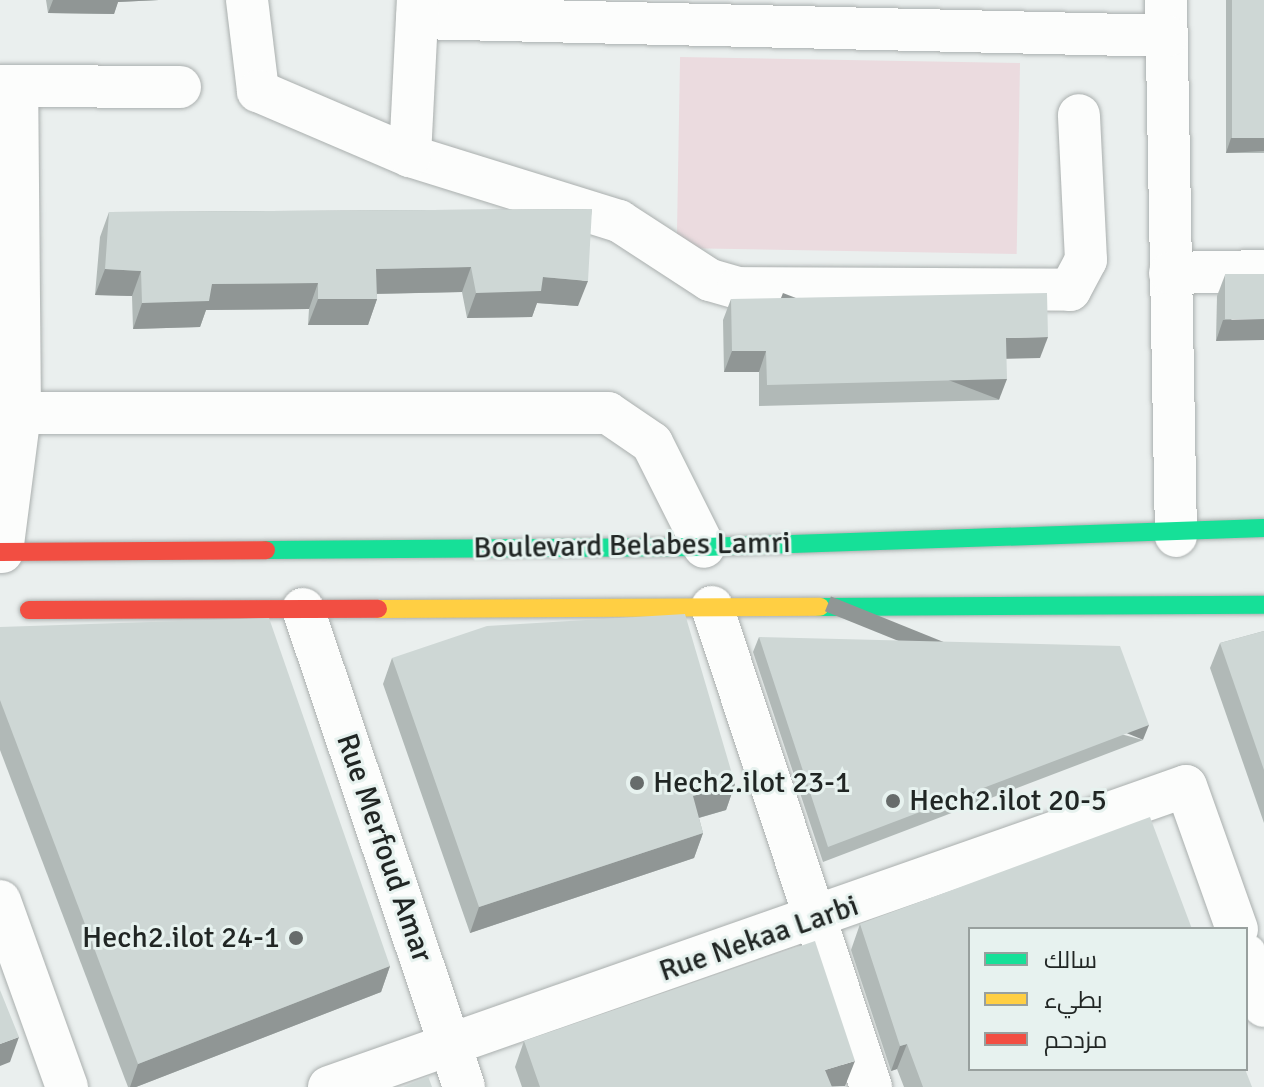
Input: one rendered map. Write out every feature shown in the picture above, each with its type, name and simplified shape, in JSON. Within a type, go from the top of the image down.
[{"type":"main road","name":"Boulevard Belabes Lamri","points":[[1,552],[704,547],[1176,536],[1264,528]]},
{"type":"main road","points":[[29,610],[1264,605]]},
{"type":"street","points":[[247,0],[258,91],[410,156],[619,221],[710,280],[738,288],[1070,290],[1082,279],[1086,260],[1079,115]]},
{"type":"street","points":[[410,156],[418,9],[1166,18],[1176,536]]},
{"type":"street","points":[[1,552],[20,413],[9,86],[180,87]]},
{"type":"street","points":[[1170,273],[1264,271]]},
{"type":"street","points":[[20,413],[608,413],[652,443],[704,547]]},
{"type":"street","points":[[712,607],[812,923],[871,1087]]},
{"type":"street","name":"Rue Merfoud Amar","points":[[303,609],[464,1087]]},
{"type":"street","name":"Rue Nekaa Larbi","points":[[329,1087],[450,1043],[812,923],[1186,786],[1236,927]]},
{"type":"street","points":[[0,901],[67,1087]]},
{"type":"street","points":[[1248,961],[1264,1006]]},
{"type":"shaded area","points":[[680,57],[1020,63],[1017,254],[677,248]]},
{"type":"building","points":[[1232,0],[1264,0],[1264,138],[1232,138]]},
{"type":"building","points":[[592,209],[588,281],[543,277],[541,291],[476,293],[471,267],[376,269],[377,299],[318,299],[318,283],[212,284],[209,301],[142,303],[141,271],[105,269],[109,212]]},
{"type":"building","points":[[1225,274],[1264,274],[1264,319],[1225,319]]},
{"type":"building","points":[[1047,293],[1048,337],[1006,338],[1007,379],[767,385],[766,351],[732,351],[731,299]]},
{"type":"building","name":"Hech2.ilot 23-1","points":[[685,614],[735,784],[693,796],[703,833],[479,907],[392,658],[487,626]]},
{"type":"building","points":[[269,618],[390,966],[138,1064],[0,700],[0,627]]},
{"type":"building","points":[[1264,631],[1264,770],[1220,643]]},
{"type":"building","name":"Hech2.ilot 20-5","points":[[759,637],[1120,646],[1149,725],[828,847]]},
{"type":"building","points":[[1150,817],[1191,927],[968,927],[968,1071],[1246,1071],[1252,1087],[923,1087],[907,1044],[900,1046],[860,924]]},
{"type":"building","points":[[815,941],[855,1061],[825,1070],[832,1087],[540,1087],[524,1041]]},
{"type":"building","points":[[0,990],[19,1037],[0,1044]]},
{"type":"building","points":[[428,1076],[432,1087],[403,1087]]},
{"type":"traffic: fast","points":[[266,550],[704,547],[1264,528]]},
{"type":"traffic: fast","points":[[820,607],[1264,605]]},
{"type":"traffic: slow","points":[[378,609],[820,607]]},
{"type":"traffic: jam","points":[[0,552],[266,550]]},
{"type":"traffic: jam","points":[[29,610],[378,609]]},
{"type":"place","name":"Hech2.ilot 23-1","points":[[637,783]]},
{"type":"place","name":"Hech2.ilot 20-5","points":[[893,801]]},
{"type":"place","name":"Hech2.ilot 24-1","points":[[296,938]]}]
